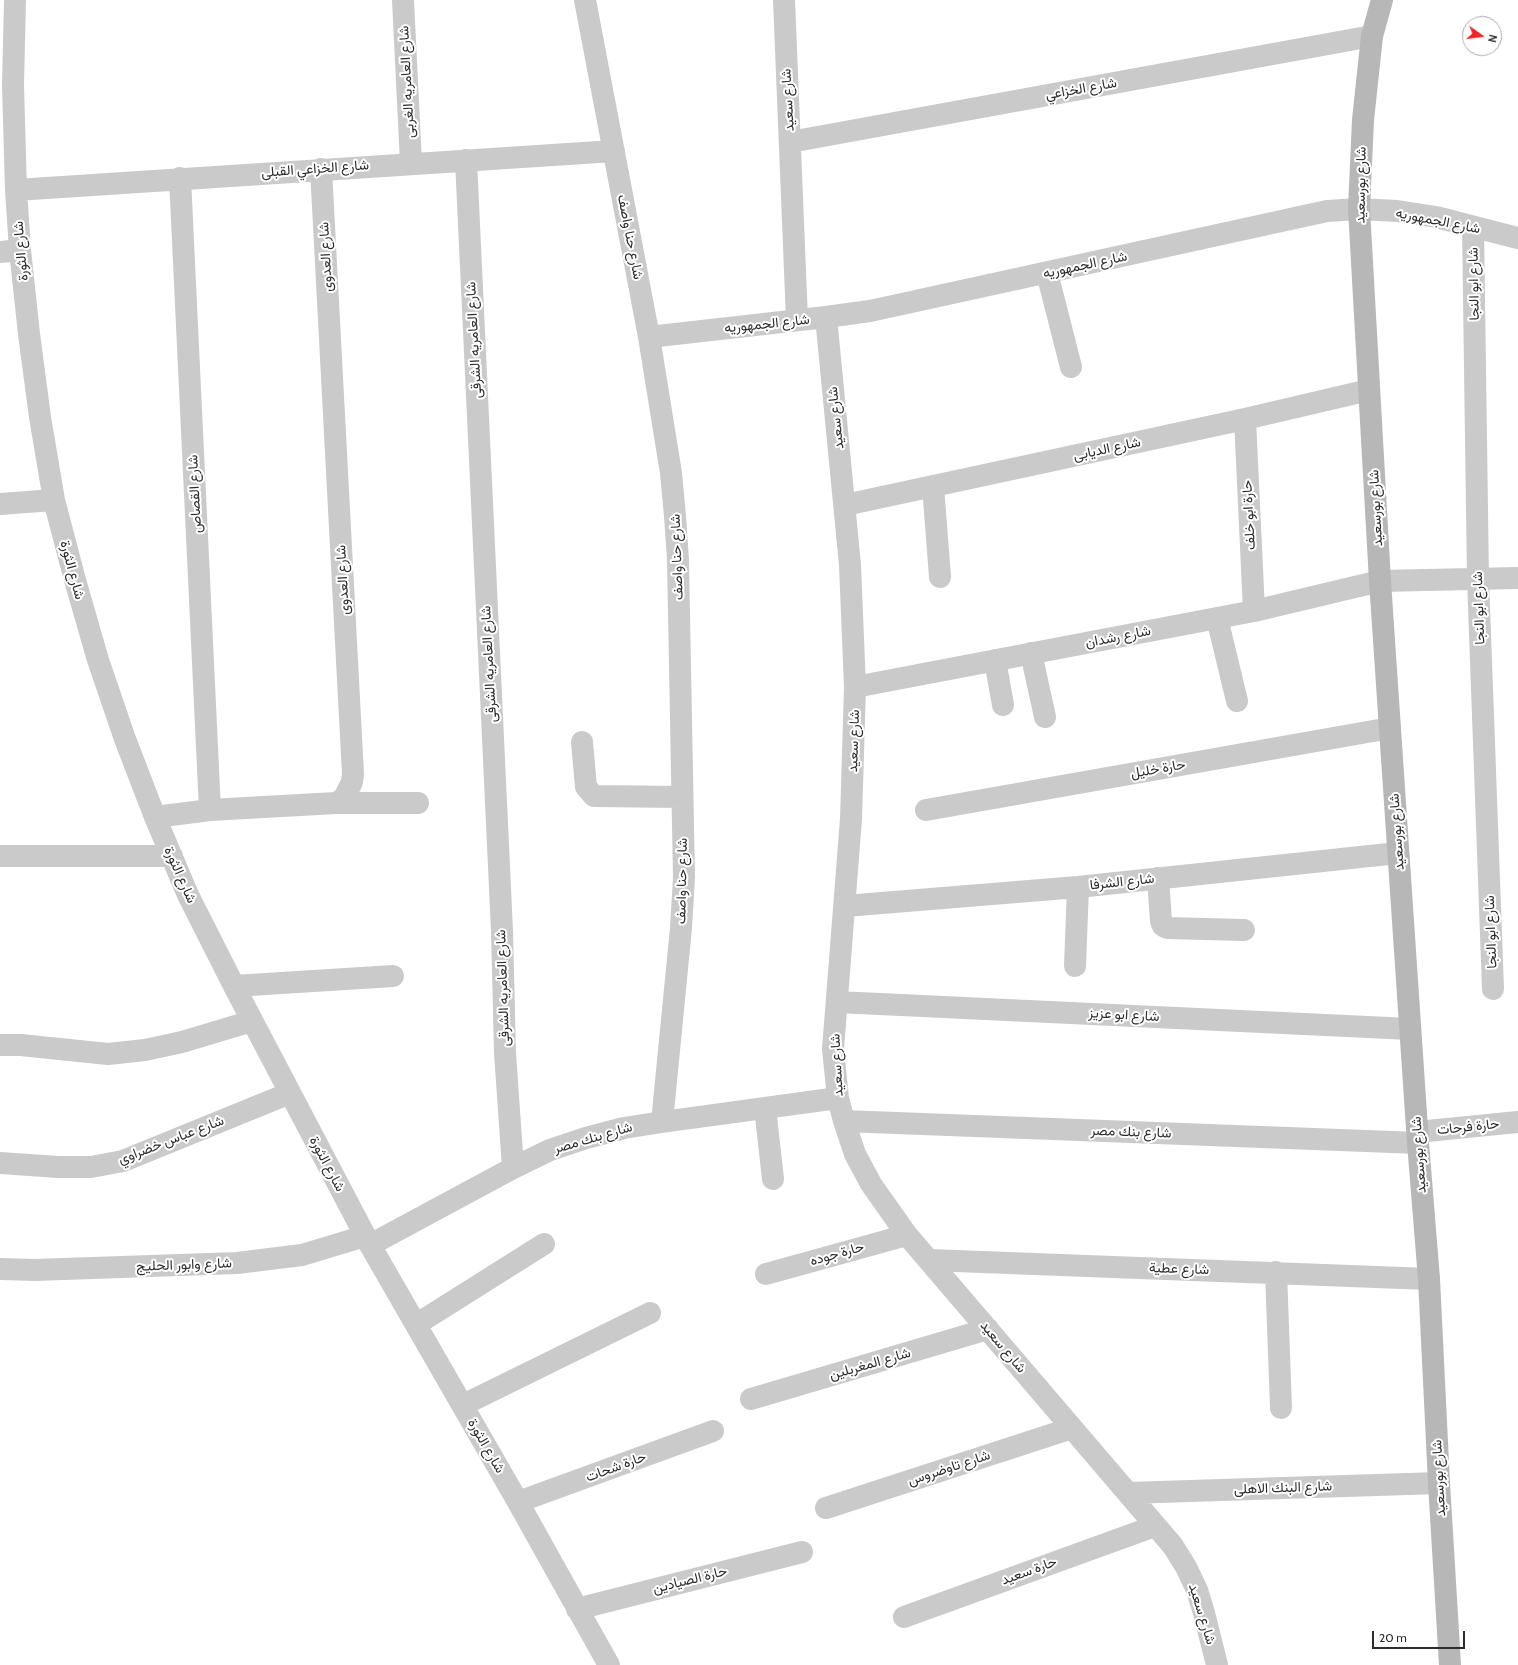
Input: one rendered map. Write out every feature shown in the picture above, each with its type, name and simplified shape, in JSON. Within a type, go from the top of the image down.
[{"type":"main road","name":"شارع بورسعيد","points":[[1382,0],[1372,36],[1363,120],[1359,209],[1380,581],[1410,1029],[1429,1279],[1450,1665]]},
{"type":"street","name":"شارع الثورة","points":[[15,0],[7,85],[16,190],[10,251],[29,334],[54,500],[98,660],[125,739],[155,817],[207,934],[252,1021],[368,1240],[463,1405],[609,1665]]},
{"type":"street","name":"شارع العامريه الغربى","points":[[403,0],[411,164]]},
{"type":"street","name":"شارع حنا واصف","points":[[585,0],[649,337],[671,473],[675,516],[678,568],[684,878],[681,928],[662,1122]]},
{"type":"street","name":"شارع سعيد","points":[[784,0],[798,320]]},
{"type":"street","name":"شارع الخزاعي","points":[[790,142],[1372,36]]},
{"type":"street","name":"شارع الخزاعي القبلى","points":[[16,190],[180,178],[614,151]]},
{"type":"street","name":"شارع العامريه الشرقى","points":[[466,160],[501,923],[505,1053],[513,1168]]},
{"type":"street","name":"شارع العدوى","points":[[321,169],[353,774],[349,790],[344,798],[336,803]]},
{"type":"street","name":"شارع القصاص","points":[[180,178],[210,810]]},
{"type":"street","name":"شارع الجمهوريه","points":[[649,337],[870,311],[1327,211],[1359,209],[1398,211],[1518,238]]},
{"type":"street","name":"شارع ابو النجا","points":[[1473,227],[1478,579],[1493,988]]},
{"type":"street","points":[[1047,273],[1071,367]]},
{"type":"street","name":"شارع سعيد","points":[[826,317],[850,566],[855,687],[851,819],[833,1049],[838,1098],[844,1121],[855,1154],[871,1184],[907,1235],[1173,1546],[1186,1567],[1197,1590],[1216,1665]]},
{"type":"street","name":"شارع الديابى","points":[[845,505],[1244,419],[1369,390]]},
{"type":"street","name":"حارة ابو خلف","points":[[1244,419],[1254,611]]},
{"type":"street","points":[[933,486],[940,577]]},
{"type":"street","points":[[0,504],[54,500]]},
{"type":"street","name":"شارع رشدان","points":[[855,687],[1254,611],[1380,581],[1518,578]]},
{"type":"street","points":[[1217,618],[1237,701]]},
{"type":"street","points":[[1031,653],[1044,717]]},
{"type":"street","points":[[995,660],[1003,705]]},
{"type":"street","name":"حارة خليل","points":[[926,810],[1390,728]]},
{"type":"street","points":[[582,742],[586,788],[594,796],[682,797]]},
{"type":"street","points":[[155,817],[210,810],[336,803],[418,803]]},
{"type":"street","name":"شارع الشرفا","points":[[845,906],[1078,886],[1398,853]]},
{"type":"street","points":[[0,856],[172,856]]},
{"type":"street","points":[[1158,878],[1161,921],[1163,926],[1166,928],[1244,930]]},
{"type":"street","points":[[1075,966],[1078,886]]},
{"type":"street","points":[[234,986],[393,976]]},
{"type":"street","name":"شارع ابو عزيز","points":[[837,1002],[1410,1029]]},
{"type":"street","points":[[0,1045],[21,1045],[108,1054],[145,1050],[182,1042],[252,1021]]},
{"type":"street","name":"شارع عباس خضراوي","points":[[0,1163],[58,1168],[91,1167],[123,1161],[290,1093]]},
{"type":"street","name":"شارع بنك مصر","points":[[368,1240],[550,1150],[586,1138],[624,1128],[838,1098]]},
{"type":"street","points":[[765,1108],[773,1179]]},
{"type":"street","name":"شارع بنك مصر","points":[[844,1121],[1418,1138]]},
{"type":"street","name":"حارة فرحات","points":[[1418,1138],[1518,1122]]},
{"type":"street","name":"حارة جوده","points":[[766,1274],[907,1235]]},
{"type":"street","name":"شارع وابور الحليج","points":[[0,1269],[43,1270],[243,1263],[302,1255],[368,1240]]},
{"type":"street","points":[[417,1324],[544,1244]]},
{"type":"street","name":"شارع عطية","points":[[929,1260],[1429,1279]]},
{"type":"street","points":[[1276,1272],[1281,1408]]},
{"type":"street","points":[[463,1405],[650,1313]]},
{"type":"street","name":"شارع المغربلين","points":[[751,1399],[988,1329]]},
{"type":"street","name":"شارع تاوضروس","points":[[826,1508],[1072,1428]]},
{"type":"street","name":"حارة شحات","points":[[518,1502],[713,1431]]},
{"type":"street","name":"شارع البنك الاهلى","points":[[1128,1493],[1439,1482]]},
{"type":"street","name":"حارة سعيد","points":[[904,1617],[1155,1526]]},
{"type":"street","name":"حارة الصيادين","points":[[577,1609],[802,1552]]}]
